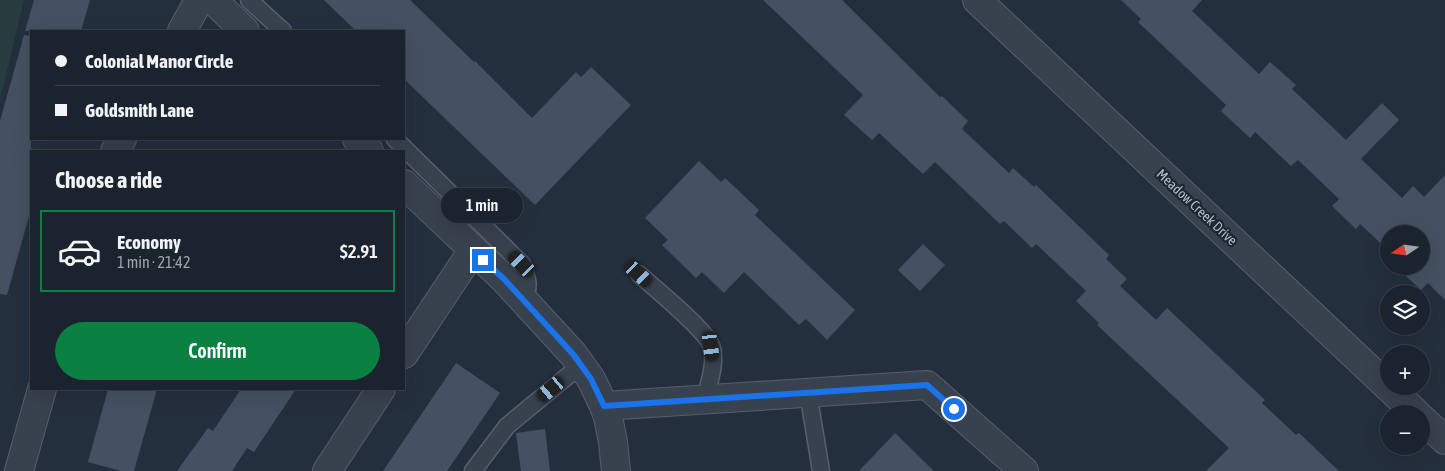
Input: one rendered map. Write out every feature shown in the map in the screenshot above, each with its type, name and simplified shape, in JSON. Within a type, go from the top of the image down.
[{"type":"street","points":[[183,30],[199,0]]},
{"type":"street","points":[[213,0],[244,30]]},
{"type":"street","name":"Meadow Creek Drive","points":[[977,0],[1407,405]]},
{"type":"street","points":[[358,140],[369,150]]},
{"type":"street","points":[[405,185],[504,279],[581,365],[591,379],[604,406],[611,434],[616,471]]},
{"type":"street","points":[[405,352],[473,250]]},
{"type":"street","points":[[604,406],[927,385],[1024,471]]},
{"type":"street","points":[[19,471],[42,390]]},
{"type":"street","points":[[326,471],[380,390]]},
{"type":"street","points":[[1430,426],[1445,440]]},
{"type":"lane","points":[[249,0],[281,30]]},
{"type":"lane","points":[[397,140],[522,264],[528,279],[528,292],[523,300]]},
{"type":"lane","points":[[639,274],[702,332],[711,346],[713,360],[705,399]]},
{"type":"lane","points":[[473,471],[507,426],[581,365]]},
{"type":"lane","points":[[808,392],[821,471]]},
{"type":"green space","points":[[0,0],[24,0],[0,100]]},
{"type":"building","points":[[34,0],[90,0],[81,30],[25,31]]},
{"type":"building","points":[[324,0],[410,0],[532,118],[576,72],[581,77],[591,67],[631,105],[535,205],[405,80],[405,30],[355,30]]},
{"type":"building","points":[[763,0],[842,0],[940,97],[942,96],[968,121],[962,129],[1009,173],[1013,168],[1034,187],[1036,185],[1109,255],[1106,259],[1127,279],[1120,286],[1156,320],[1167,308],[1265,400],[1262,403],[1296,435],[1299,433],[1339,471],[1206,471],[1229,448],[1097,325],[1099,323],[1076,301],[1086,291],[1036,244],[1032,248],[1004,221],[1000,224],[935,162],[923,174],[879,133],[872,140],[844,115],[863,95]]},
{"type":"building","points":[[1121,0],[1202,0],[1192,11],[1259,74],[1270,62],[1296,85],[1292,89],[1346,140],[1382,103],[1399,120],[1361,159],[1402,198],[1413,186],[1424,197],[1445,175],[1445,300],[1428,283],[1426,285],[1416,285],[1404,275],[1430,275],[1430,225],[1380,225],[1380,243],[1360,224],[1356,229],[1332,206],[1339,199],[1298,160],[1291,166],[1255,132],[1250,138],[1221,111],[1226,105],[1138,22],[1141,19]]},
{"type":"building","points":[[24,35],[30,36],[30,213],[7,295],[0,294],[0,121]]},
{"type":"building","points":[[699,161],[721,182],[725,178],[759,210],[755,215],[855,310],[827,340],[806,319],[799,325],[744,272],[724,293],[702,272],[696,278],[662,245],[668,240],[645,218]]},
{"type":"building","points":[[923,244],[945,265],[920,291],[898,270]]},
{"type":"building","points":[[456,363],[500,393],[447,471],[383,471]]},
{"type":"building","points":[[108,390],[157,390],[134,471],[121,471],[88,462]]},
{"type":"building","points":[[240,390],[295,390],[254,452],[247,448],[232,471],[177,471],[208,428],[213,431]]},
{"type":"building","points":[[545,429],[550,471],[521,471],[516,433]]},
{"type":"building","points":[[895,433],[934,471],[859,471]]},
{"type":"route","points":[[483,260],[504,279],[573,354],[591,379],[604,406],[927,385],[954,409]]}]
